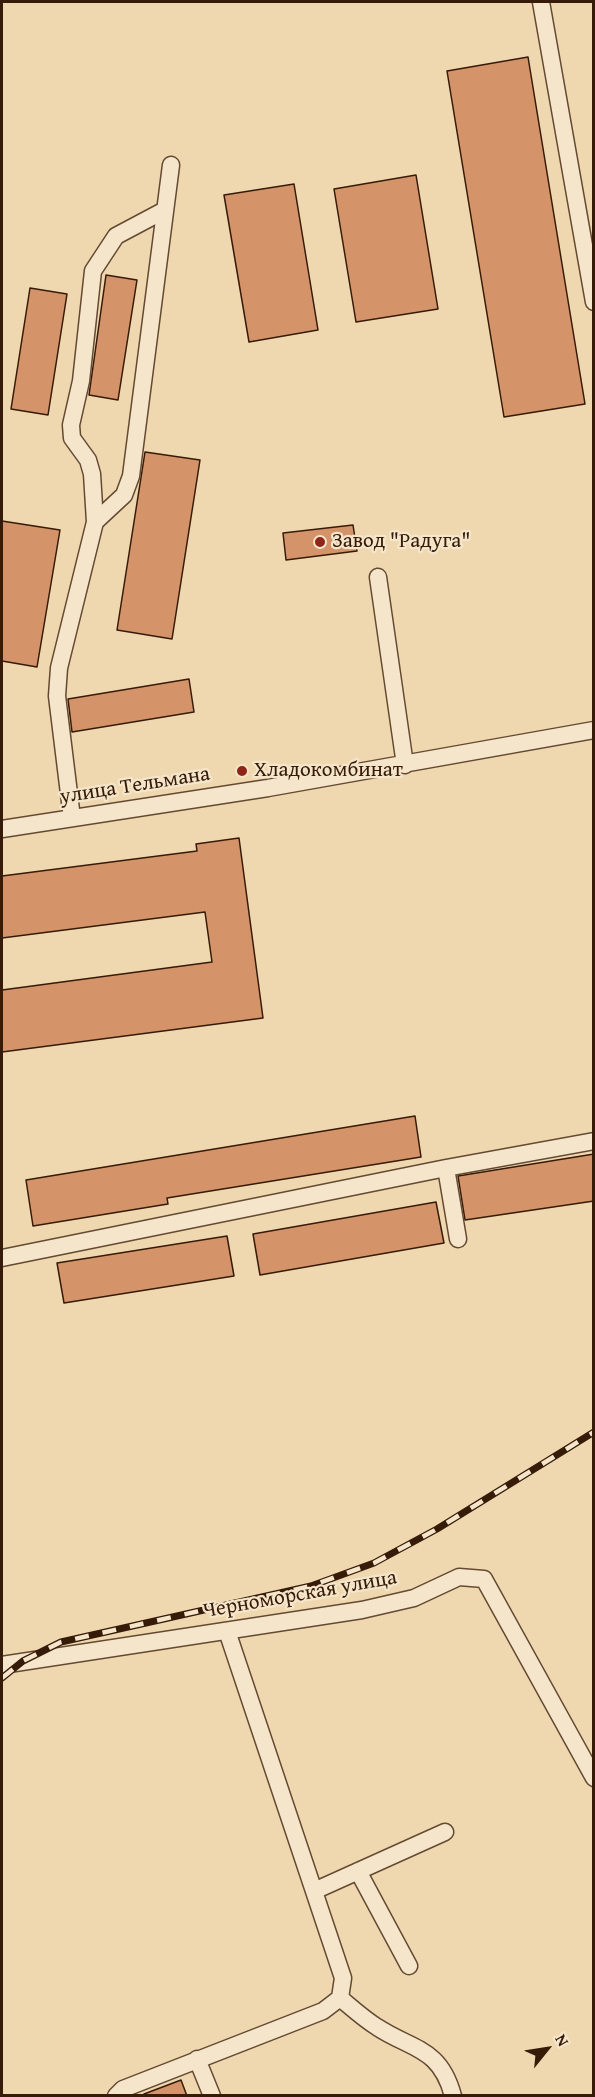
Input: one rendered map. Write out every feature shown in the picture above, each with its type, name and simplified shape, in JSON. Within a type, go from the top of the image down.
[{"type":"street","points":[[541,2],[594,302]]},
{"type":"street","points":[[95,522],[124,495],[131,476],[171,165]]},
{"type":"street","points":[[72,818],[57,696],[59,668],[95,522],[92,474],[88,460],[72,438],[71,425],[81,381],[93,271],[116,236],[165,210]]},
{"type":"street","points":[[378,577],[405,765]]},
{"type":"street","name":"улица Тельмана","points":[[2,830],[405,765],[594,730]]},
{"type":"street","points":[[2,1258],[594,1140]]},
{"type":"street","points":[[446,1168],[458,1239]]},
{"type":"street","name":"Черноморская улица","points":[[2,1665],[393,1603],[414,1598],[459,1577],[484,1579],[594,1778]]},
{"type":"street","points":[[116,2096],[123,2089],[323,2011],[340,1998],[343,1978],[227,1631]]},
{"type":"street","points":[[314,1891],[445,1832]]},
{"type":"street","points":[[358,1871],[410,1966]]},
{"type":"street","points":[[340,1998],[377,2028],[428,2053],[450,2082],[453,2096]]},
{"type":"street","points":[[197,2059],[212,2096]]},
{"type":"building","points":[[528,57],[585,404],[504,417],[447,71]]},
{"type":"building","points":[[416,175],[438,309],[356,322],[334,189]]},
{"type":"building","points":[[294,184],[318,330],[249,342],[224,195]]},
{"type":"building","points":[[106,275],[137,280],[118,400],[89,395]]},
{"type":"building","points":[[30,288],[67,294],[48,415],[11,409]]},
{"type":"building","points":[[145,452],[200,460],[172,639],[117,630]]},
{"type":"building","points":[[2,521],[60,530],[37,667],[2,661]]},
{"type":"building","name":"Завод \"Радуга\"","points":[[353,525],[357,551],[286,560],[283,533]]},
{"type":"building","points":[[189,679],[194,712],[72,732],[68,699]]},
{"type":"building","points":[[239,838],[263,1018],[2,1052],[2,990],[212,962],[205,912],[2,938],[2,876],[197,851],[196,844]]},
{"type":"building","points":[[415,1116],[421,1157],[167,1198],[168,1204],[33,1226],[26,1180]]},
{"type":"building","points":[[594,1154],[594,1201],[465,1220],[458,1176]]},
{"type":"building","points":[[436,1202],[444,1243],[260,1275],[253,1234]]},
{"type":"building","points":[[227,1236],[234,1276],[64,1303],[57,1263]]},
{"type":"building","points":[[181,2080],[187,2096],[144,2096],[144,2094]]},
{"type":"railway","points":[[2,1678],[23,1661],[61,1642],[311,1586],[374,1563],[437,1529],[594,1432]]},
{"type":"place","name":"Завод \"Радуга\"","points":[[320,542]]},
{"type":"place","name":"Хладокомбинат","points":[[242,771]]}]
